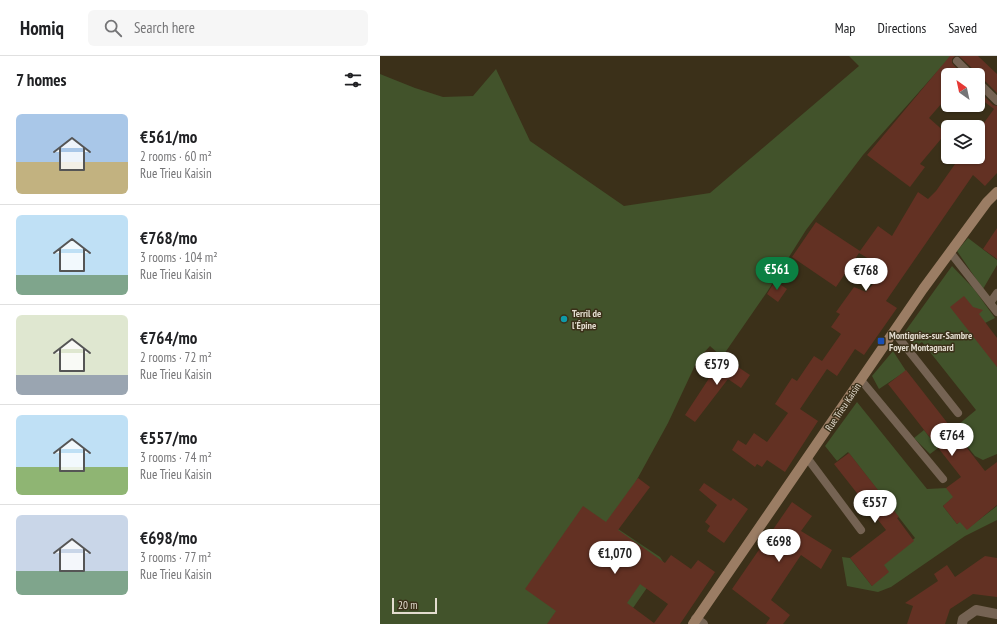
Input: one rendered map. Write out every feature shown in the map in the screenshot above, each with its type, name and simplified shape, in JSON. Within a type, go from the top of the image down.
[{"type":"street","name":"Rue Trieu Kaisin","points":[[697,622],[771,509],[808,459],[894,332],[950,252],[987,202],[997,192]]},
{"type":"street","points":[[962,624],[963,619],[976,610],[997,614]]},
{"type":"lane","points":[[957,61],[964,68]]},
{"type":"lane","points":[[985,89],[997,100]]},
{"type":"lane","points":[[950,252],[997,312]]},
{"type":"lane","points":[[990,303],[997,293]]},
{"type":"lane","points":[[894,332],[958,413]]},
{"type":"lane","points":[[861,380],[943,479]]},
{"type":"lane","points":[[808,459],[861,530]]},
{"type":"green space","name":"Terril de l'Épine","points":[[849,56],[951,56],[863,155],[806,230],[767,292],[722,357],[710,346],[698,359],[668,423],[612,525],[660,557],[664,563],[622,624],[380,624],[380,74],[443,97],[473,96],[496,69],[530,141],[624,206],[710,193],[859,66]]},
{"type":"green space","points":[[968,238],[997,260],[997,265],[983,289],[957,251]]},
{"type":"green space","points":[[952,266],[974,289],[995,318],[985,323],[997,367],[997,454],[983,460],[975,456],[953,429],[976,410],[922,342],[915,347],[904,333]]},
{"type":"green space","points":[[893,351],[906,371],[879,389],[872,376]]},
{"type":"green space","points":[[857,402],[927,489],[947,488],[954,497],[943,506],[957,524],[960,521],[967,529],[997,506],[997,520],[965,536],[891,587],[878,592],[847,586],[842,557],[850,558],[872,586],[883,564],[915,538],[848,452],[837,461],[825,446]]},
{"type":"green space","points":[[924,430],[938,448],[930,454],[914,438]]},
{"type":"building","points":[[950,56],[955,56],[952,59],[952,63],[957,68],[941,68],[941,104],[929,118],[941,129],[941,139],[920,164],[925,167],[910,187],[867,155]]},
{"type":"building","points":[[959,56],[978,56],[997,74],[997,93],[985,81],[985,68],[972,68]]},
{"type":"building","points":[[985,97],[993,105],[997,106],[997,173],[985,186],[973,175],[886,301],[897,308],[864,355],[855,349],[837,376],[827,369],[800,409],[818,421],[785,472],[767,460],[762,467],[757,464],[755,467],[732,450],[738,440],[746,445],[754,433],[767,442],[788,413],[775,404],[792,378],[797,381],[814,356],[822,361],[841,334],[831,327],[840,314],[836,312],[854,287],[866,292],[880,276],[876,273],[881,266],[859,253],[836,287],[792,257],[816,222],[860,251],[878,226],[892,236],[918,192],[928,199],[936,191],[955,164],[985,164],[985,121],[994,109],[985,102]]},
{"type":"building","points":[[997,228],[997,259],[983,249]]},
{"type":"building","points":[[775,281],[787,289],[778,302],[767,294]]},
{"type":"building","points":[[964,296],[973,307],[983,310],[979,314],[997,338],[997,367],[950,307]]},
{"type":"building","points":[[723,357],[750,375],[741,388],[728,379],[695,422],[685,415]]},
{"type":"building","points":[[906,370],[985,471],[997,462],[997,505],[967,530],[960,522],[957,524],[943,506],[953,497],[946,488],[961,477],[888,384]]},
{"type":"building","points":[[849,453],[899,517],[897,518],[914,541],[884,565],[889,572],[872,586],[850,558],[886,530],[834,464]]},
{"type":"building","points":[[638,478],[650,487],[618,530],[665,563],[671,555],[691,569],[698,560],[715,572],[680,624],[547,624],[556,611],[525,589],[583,506],[606,522]],"holes":[[[640,584],[668,604],[654,623],[627,603]]]},
{"type":"building","points":[[704,483],[731,501],[733,498],[748,509],[724,543],[707,531],[710,526],[705,522],[717,505],[699,490]]},
{"type":"building","points":[[792,502],[812,516],[801,531],[832,550],[821,569],[801,555],[771,600],[790,615],[783,624],[766,624],[770,618],[732,589]]},
{"type":"building","points":[[985,556],[997,558],[997,597],[973,594],[950,609],[945,624],[907,624],[913,606],[905,603],[938,581],[934,574],[947,565],[955,577]]},
{"type":"place","name":"Terril de l'Épine","points":[[564,319]]},
{"type":"place","name":"Montignies-sur-Sambre Foyer Montagnard","points":[[881,341]]}]
